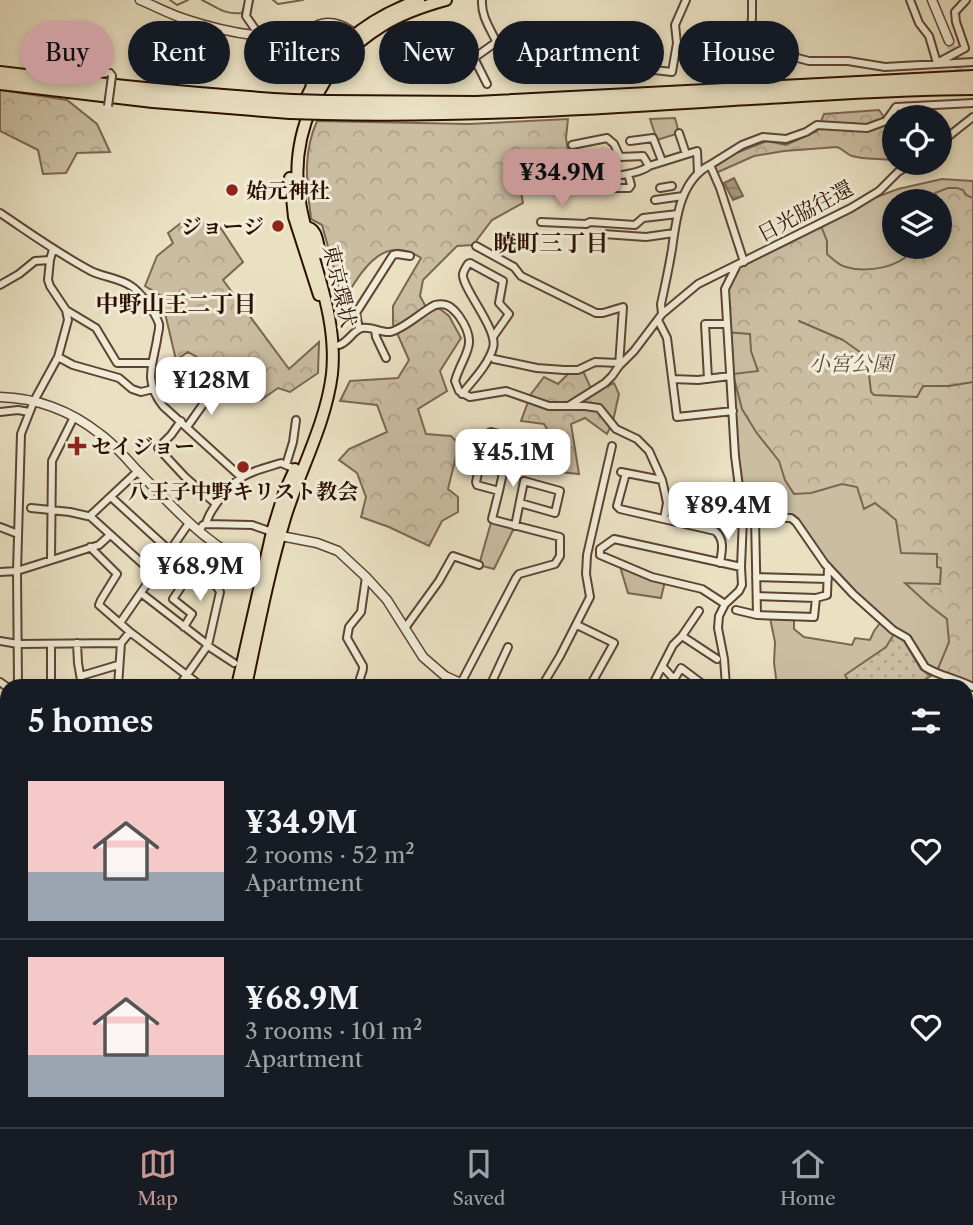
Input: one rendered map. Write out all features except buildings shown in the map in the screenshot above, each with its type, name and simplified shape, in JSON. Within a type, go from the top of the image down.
[{"type":"highway","name":"東京環状","points":[[365,31],[383,15],[419,0]]},
{"type":"highway","name":"東京環状","points":[[365,34],[398,17],[446,0]]},
{"type":"highway","points":[[0,73],[292,106]]},
{"type":"highway","points":[[325,108],[476,103],[973,77]]},
{"type":"highway","points":[[0,83],[153,101],[292,106],[388,115],[973,88]]},
{"type":"highway","name":"東京環状","points":[[277,534],[322,418],[332,374],[331,318],[320,273],[291,197],[291,154],[296,126],[313,84]]},
{"type":"highway","name":"東京環状","points":[[239,679],[277,534],[290,467],[319,404],[324,380],[326,331],[299,198],[297,174],[303,127],[323,84]]},
{"type":"highway","points":[[307,235],[334,305],[340,355],[332,374]]},
{"type":"highway","name":"東京環状","points":[[247,679],[267,572]]},
{"type":"street","points":[[140,0],[156,3],[187,20],[244,32]]},
{"type":"street","points":[[249,0],[246,16],[249,21]]},
{"type":"street","points":[[482,0],[485,19],[496,41],[474,58],[487,83]]},
{"type":"street","points":[[664,71],[672,72],[677,43],[675,25],[686,0]]},
{"type":"street","points":[[752,0],[748,45],[809,61],[848,61],[885,66],[973,62]]},
{"type":"street","points":[[910,0],[919,23],[929,36],[937,63]]},
{"type":"street","points":[[932,0],[949,41]]},
{"type":"street","points":[[937,63],[965,48],[956,22],[956,12],[966,0]]},
{"type":"street","points":[[108,106],[111,84]]},
{"type":"street","points":[[733,411],[677,417],[667,338],[660,317],[683,196],[698,173],[742,145],[763,137],[786,139],[817,125],[867,128],[886,121],[896,107],[973,103]]},
{"type":"street","points":[[952,134],[973,117]]},
{"type":"street","points":[[679,133],[687,154]]},
{"type":"street","points":[[572,145],[607,138],[614,144],[620,157],[643,156],[649,166]]},
{"type":"street","points":[[629,141],[653,138],[662,161]]},
{"type":"street","points":[[561,180],[628,174],[697,151],[698,173]]},
{"type":"street","points":[[710,165],[720,188],[741,263],[725,289],[735,456],[743,518],[742,585],[724,604],[719,616],[718,628],[725,679]]},
{"type":"street","points":[[596,177],[597,188],[600,189],[629,188],[631,186],[628,174]]},
{"type":"street","name":"日光脇往還","points":[[564,407],[605,383],[660,317],[698,284],[813,228],[879,191],[895,175]]},
{"type":"street","points":[[666,187],[667,199]]},
{"type":"street","points":[[655,201],[683,196]]},
{"type":"street","points":[[0,213],[93,272],[129,284],[142,294],[159,326],[150,363],[153,389],[157,398],[241,477]]},
{"type":"street","points":[[541,222],[635,225],[643,218],[678,215]]},
{"type":"street","points":[[603,234],[646,237],[674,233]]},
{"type":"street","points":[[476,246],[514,267],[521,276],[596,313],[623,307],[619,365],[595,362],[578,370],[564,370],[537,368],[494,359]]},
{"type":"street","points":[[53,249],[48,280],[66,310],[96,328],[117,363],[150,363]]},
{"type":"street","points":[[359,329],[356,313],[393,255],[410,256]]},
{"type":"street","points":[[0,285],[35,261],[50,260]]},
{"type":"street","points":[[462,394],[481,370],[494,346],[493,337],[464,281],[463,274],[470,263],[503,281],[499,303],[509,314],[493,337]]},
{"type":"street","points":[[340,345],[359,329],[392,331],[435,305],[447,305],[454,309],[470,337],[466,358],[455,381],[462,394],[470,397],[510,392],[549,406],[599,408],[616,431],[637,439],[649,451],[662,480],[667,503],[664,519]]},
{"type":"street","points":[[18,679],[20,434],[58,357],[66,328],[66,310]]},
{"type":"street","points":[[708,379],[705,324],[726,324]]},
{"type":"street","points":[[374,330],[386,358]]},
{"type":"street","points":[[58,357],[73,365],[120,378],[132,389],[141,392],[153,389]]},
{"type":"street","points":[[673,379],[698,380],[730,376]]},
{"type":"street","points":[[187,427],[216,386],[232,396]]},
{"type":"street","points":[[0,397],[34,401],[74,417],[107,439],[189,523],[218,546],[267,572]]},
{"type":"street","points":[[0,412],[29,412]]},
{"type":"street","points":[[51,560],[52,461],[74,417]]},
{"type":"street","points":[[206,524],[216,504],[241,477],[281,463],[290,467],[296,420]]},
{"type":"street","points":[[181,421],[158,448],[185,477],[216,504]]},
{"type":"street","points":[[499,491],[477,485],[476,482],[487,434],[491,432],[528,441]]},
{"type":"street","points":[[466,679],[490,625],[519,574],[555,564],[560,556],[560,537],[492,519],[511,437]]},
{"type":"street","points":[[546,679],[590,597],[586,574],[587,555],[612,446]]},
{"type":"street","points":[[92,517],[91,514],[138,471]]},
{"type":"street","points":[[662,480],[623,473],[617,506],[627,512],[715,531],[722,541],[720,563]]},
{"type":"street","points":[[515,526],[524,481],[560,491],[555,513],[520,503]]},
{"type":"street","points":[[111,497],[220,592],[208,645],[184,679]]},
{"type":"street","points":[[31,508],[92,517],[154,574]]},
{"type":"street","points":[[755,517],[757,615]]},
{"type":"street","points":[[743,518],[791,518],[828,567],[853,594],[893,630],[907,638],[925,667],[950,679]]},
{"type":"street","points":[[120,623],[189,523]]},
{"type":"street","points":[[199,531],[206,524],[252,525],[333,548],[387,600],[423,657],[452,679]]},
{"type":"street","points":[[0,527],[18,534]]},
{"type":"street","points":[[0,572],[17,571],[99,545],[110,536]]},
{"type":"street","points":[[724,604],[702,589],[652,577],[600,555],[600,548],[614,539],[741,567]]},
{"type":"street","points":[[90,547],[117,574],[99,606],[192,679]]},
{"type":"street","points":[[405,628],[439,581],[453,556],[479,565]]},
{"type":"street","points":[[757,596],[816,598],[827,595],[828,567]]},
{"type":"street","points":[[184,626],[192,614],[173,599],[193,569]]},
{"type":"street","points":[[359,679],[363,666],[347,638],[349,627],[362,612],[366,577]]},
{"type":"street","points":[[756,577],[828,579]]},
{"type":"street","points":[[141,593],[234,663]]},
{"type":"street","points":[[736,610],[757,615],[814,617],[816,598]]},
{"type":"street","points":[[656,679],[674,645],[699,611]]},
{"type":"street","points":[[577,625],[614,643],[594,679]]},
{"type":"street","points":[[118,679],[121,643],[130,632]]},
{"type":"street","points":[[682,636],[717,659]]},
{"type":"street","points":[[0,641],[18,644],[121,643]]},
{"type":"street","points":[[51,643],[51,679]]},
{"type":"street","points":[[77,643],[81,679]]},
{"type":"street","points":[[493,679],[508,647]]},
{"type":"street","points":[[81,676],[118,665]]},
{"type":"street","points":[[663,667],[673,678],[681,667],[696,679]]},
{"type":"green space","points":[[0,90],[67,100],[97,124],[110,152],[77,153],[66,173],[43,174],[38,150],[0,131]]},
{"type":"green space","points":[[879,110],[882,114],[882,159],[852,156],[837,147],[754,156],[716,173],[713,168],[736,153],[767,141],[786,145],[817,131],[824,114]]},
{"type":"green space","points":[[675,118],[679,133],[657,140],[650,119]]},
{"type":"green space","points":[[568,119],[566,138],[569,157],[565,174],[552,183],[534,164],[520,186],[523,203],[492,220],[473,245],[457,246],[423,280],[420,296],[427,309],[440,309],[449,316],[461,338],[440,371],[447,391],[418,409],[426,434],[451,436],[459,444],[448,489],[458,497],[458,512],[442,521],[429,546],[361,517],[366,497],[357,473],[339,460],[349,449],[387,432],[377,405],[340,401],[350,381],[398,378],[409,360],[393,324],[393,306],[421,258],[407,251],[384,253],[365,268],[343,301],[322,225],[311,219],[307,158],[312,134],[317,121],[469,124]]},
{"type":"green space","name":"小宮公園","points":[[942,179],[973,181],[973,679],[961,679],[938,671],[925,679],[776,679],[775,642],[770,618],[794,619],[794,629],[804,637],[852,645],[855,638],[870,640],[883,619],[844,584],[791,518],[743,518],[728,346],[737,268],[882,195],[882,259],[952,259],[952,189],[898,189]]},
{"type":"green space","name":"小宮公園","points":[[957,188],[973,198],[973,679],[961,679],[937,671],[949,642],[947,619],[905,583],[940,584],[941,568],[937,567],[937,554],[901,553],[896,520],[875,503],[864,509],[857,487],[842,484],[811,493],[794,494],[785,480],[779,461],[742,409],[733,374],[758,371],[751,351],[750,334],[725,332],[725,289],[737,268],[821,226],[827,241],[827,254],[841,265],[854,269],[874,269],[902,260],[952,259],[952,189],[945,189]]},
{"type":"green space","points":[[186,219],[220,227],[243,262],[223,280],[289,369],[319,342],[318,373],[290,392],[278,388],[261,400],[188,352],[176,360],[161,296],[145,286],[157,256],[173,243],[168,233]]},
{"type":"green space","points":[[583,371],[593,393],[614,383],[619,394],[613,421],[607,434],[585,418],[571,424],[579,474],[541,470],[540,462],[555,443],[544,424],[521,421],[531,394],[544,377],[558,384],[570,372]]},
{"type":"green space","points":[[492,519],[515,526],[494,569],[479,565]]},
{"type":"green space","points":[[619,563],[665,581],[661,598],[628,593]]},
{"type":"green space","points":[[894,634],[904,641],[921,669],[931,676],[926,679],[847,679],[845,675],[886,647]]},
{"type":"shaded area","points":[[734,178],[743,196],[733,200],[724,183]]},
{"type":"waterway","points":[[170,0],[177,5],[188,0]]},
{"type":"waterway","points":[[202,0],[230,13],[242,13],[245,3]]},
{"type":"waterway","points":[[273,0],[278,4],[303,0]]},
{"type":"waterway","points":[[799,321],[843,340],[867,357],[871,392],[874,395],[917,397],[923,386],[973,382]]},
{"type":"tunnel","points":[[949,41],[973,109]]},
{"type":"place","name":"始元神社","points":[[232,190]]},
{"type":"place","name":"ジョージ","points":[[278,226]]},
{"type":"place","name":"セイジョー","points":[[77,446]]},
{"type":"place","name":"八王子中野キリスト教会","points":[[243,467]]},
{"type":"district","name":"暁町三丁目","points":[[551,243]]},
{"type":"district","name":"中野山王二丁目","points":[[176,304]]}]
